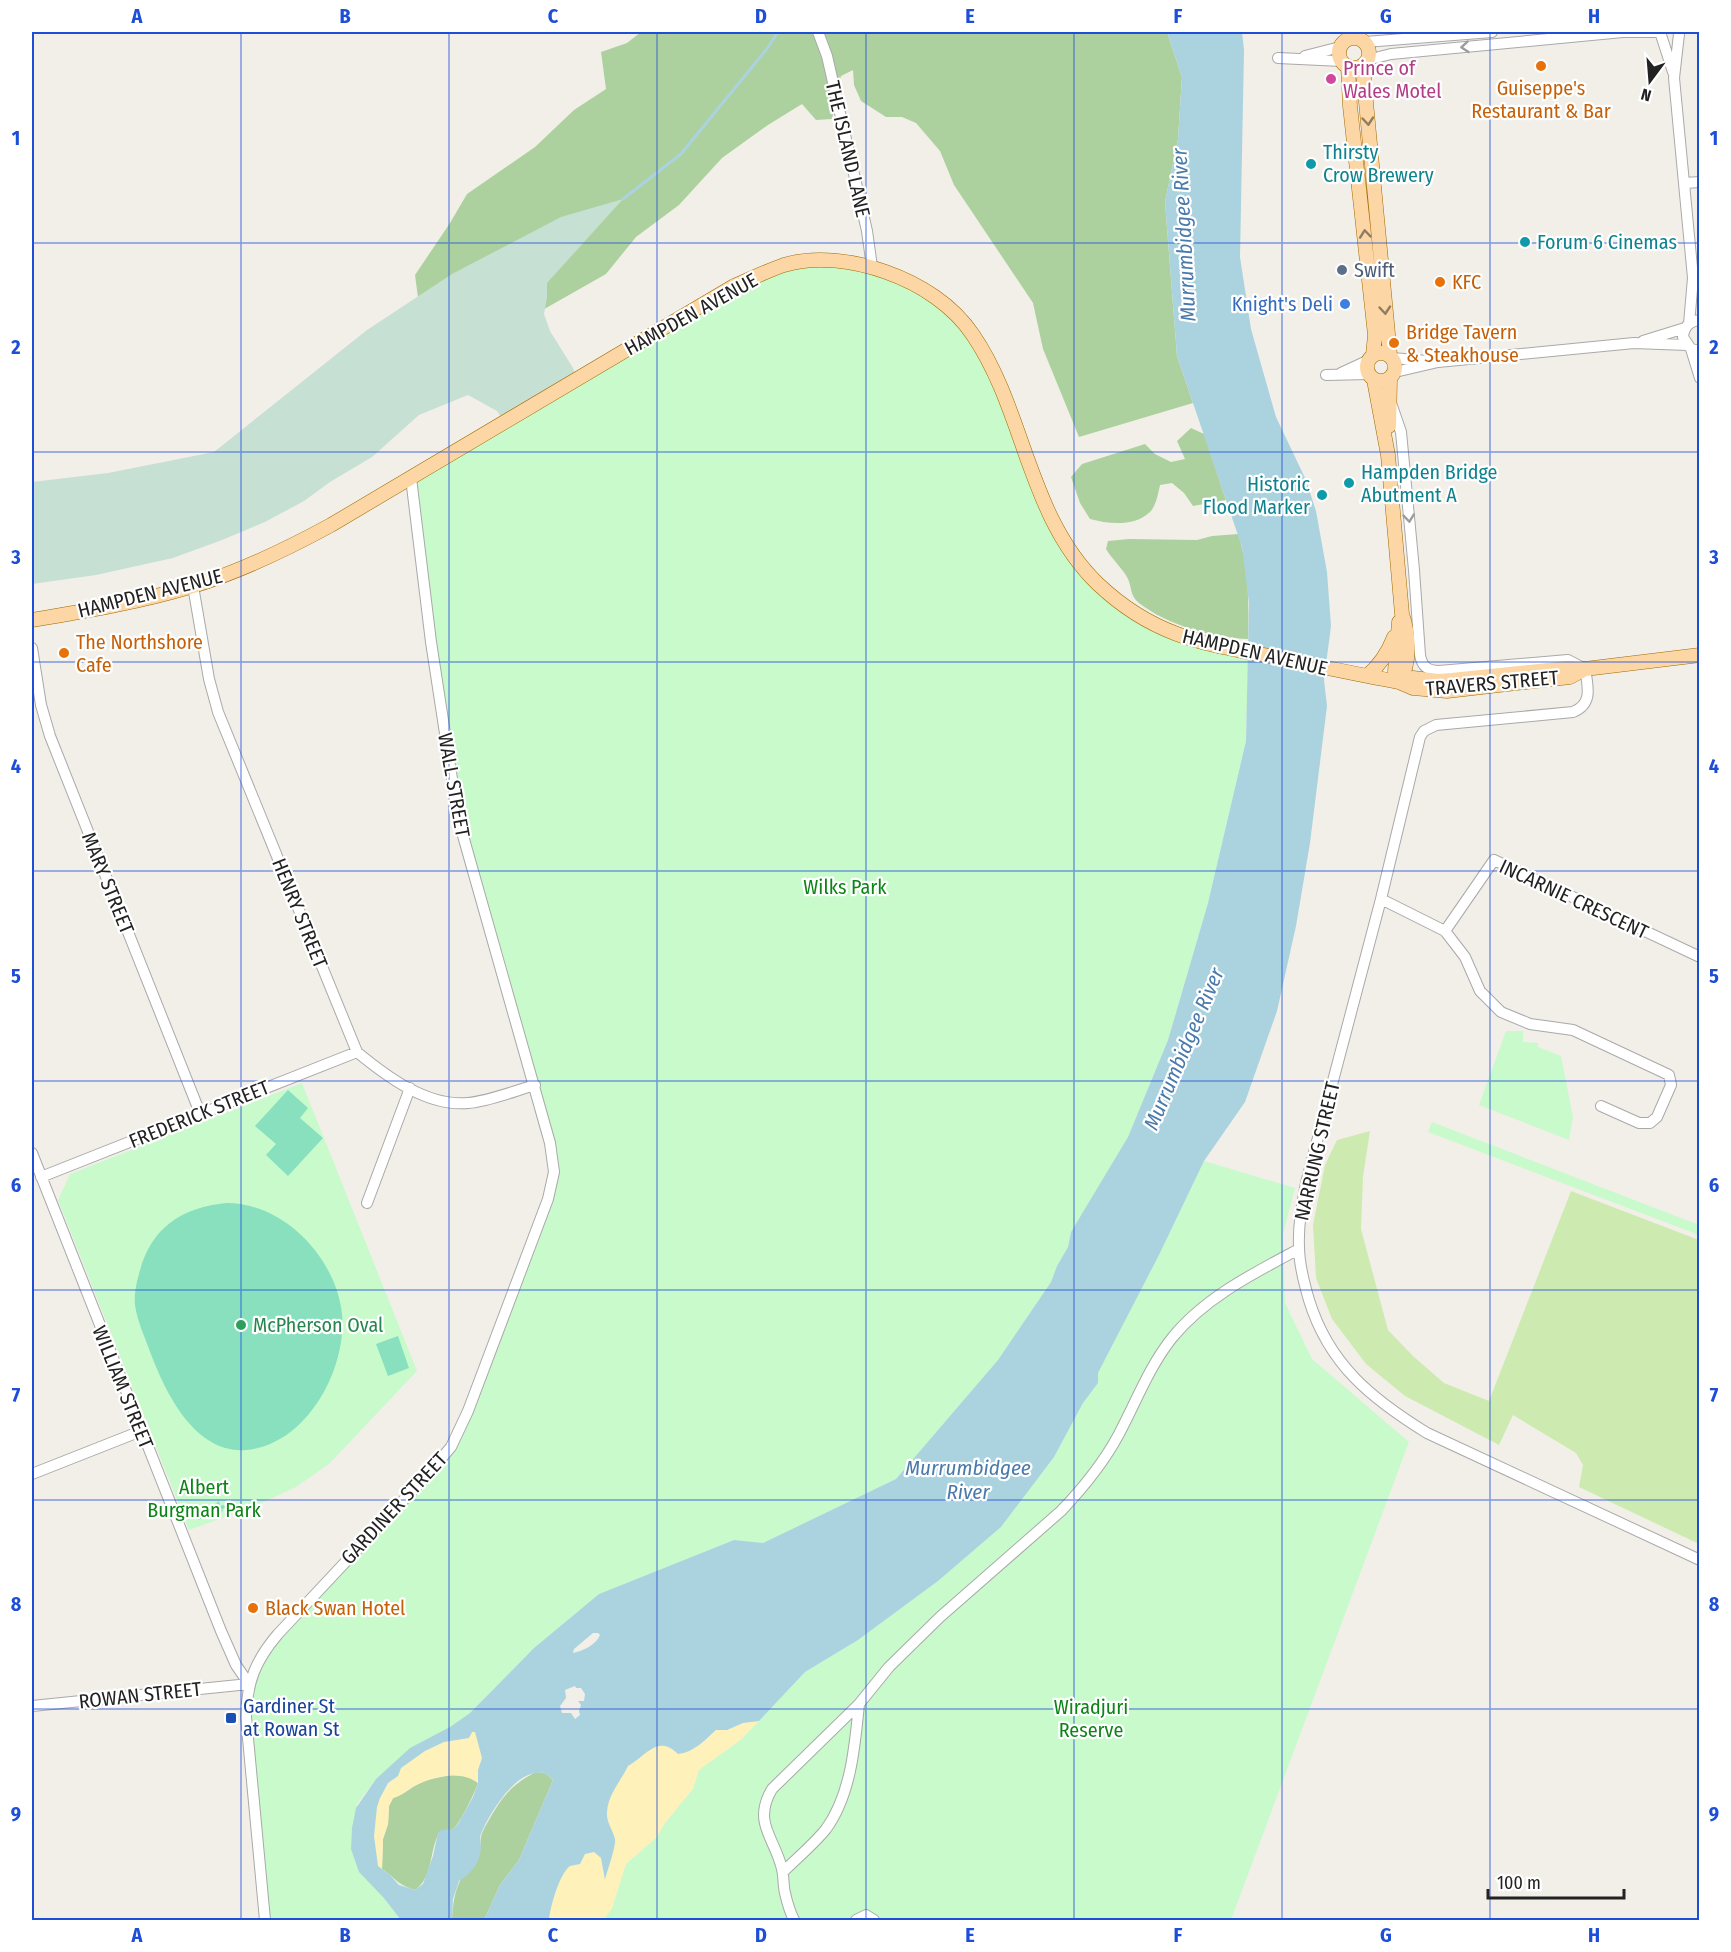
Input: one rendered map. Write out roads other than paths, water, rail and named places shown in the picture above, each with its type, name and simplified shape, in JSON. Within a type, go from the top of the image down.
[{"type":"main road","points":[[1388,455],[1392,366],[1367,189],[1350,106],[1344,49],[1354,38],[1362,38],[1369,52],[1364,81],[1367,189],[1375,335],[1371,367],[1388,455],[1402,614],[1407,628],[1405,672],[1399,682]]},
{"type":"main road","points":[[1344,49],[1357,67],[1366,62]]},
{"type":"main road","name":"HAMPDEN AVENUE","points":[[32,620],[118,604],[193,586],[249,566],[291,547],[411,478],[734,286],[786,264],[835,261],[872,267],[902,278],[929,292],[972,332],[997,380],[1037,488],[1063,538],[1096,583],[1142,618],[1192,640],[1362,675]]},
{"type":"main road","points":[[1371,367],[1382,353],[1392,366]]},
{"type":"main road","points":[[1371,367],[1382,382],[1392,366]]},
{"type":"main road","points":[[1362,675],[1378,666],[1388,652],[1402,614]]},
{"type":"main road","points":[[1398,628],[1395,671],[1399,682]]},
{"type":"main road","name":"TRAVERS STREET","points":[[1362,675],[1399,682],[1413,688],[1446,691],[1570,677],[1586,669],[1700,654]]},
{"type":"street","name":"THE ISLAND LANE","points":[[818,32],[827,56],[867,231],[872,267]]},
{"type":"street","points":[[1362,38],[1492,32]]},
{"type":"street","points":[[1366,62],[1391,54],[1523,36],[1623,32],[1658,33],[1670,38],[1680,33]]},
{"type":"street","points":[[1658,33],[1674,78]]},
{"type":"street","points":[[1680,33],[1674,78],[1693,278],[1691,324],[1683,337],[1692,348],[1700,378]]},
{"type":"street","points":[[1278,58],[1299,58],[1344,49]]},
{"type":"street","points":[[1685,183],[1700,182]]},
{"type":"street","points":[[1693,278],[1700,298]]},
{"type":"street","points":[[1634,343],[1691,324]]},
{"type":"street","points":[[1392,366],[1634,343],[1692,348]]},
{"type":"street","points":[[1331,375],[1371,367]]},
{"type":"street","name":"TRAVERS STREET","points":[[1390,399],[1401,432],[1420,655],[1424,666],[1429,670],[1439,671],[1568,660],[1586,669]]},
{"type":"street","name":"WALL STREET","points":[[411,478],[431,642],[458,818],[535,1085]]},
{"type":"street","name":"HENRY STREET","points":[[193,586],[209,678],[219,712],[357,1052]]},
{"type":"street","name":"MARY STREET","points":[[32,648],[41,705],[50,736],[200,1113]]},
{"type":"street","name":"NARRUNG STREET","points":[[1586,669],[1587,701],[1573,712],[1436,725],[1422,733],[1306,1183],[1300,1212],[1299,1249],[1305,1287],[1313,1314],[1324,1336],[1358,1383],[1388,1408],[1427,1433],[1700,1560]]},
{"type":"street","name":"INCARNIE CRESCENT","points":[[1445,932],[1494,860],[1700,957]]},
{"type":"street","points":[[1381,899],[1445,932],[1465,957],[1480,991],[1501,1012],[1530,1024],[1573,1030],[1669,1075],[1671,1085],[1657,1117],[1650,1124],[1639,1123],[1601,1106]]},
{"type":"street","points":[[357,1052],[392,1079],[446,1102],[470,1103],[535,1085]]},
{"type":"street","name":"FREDERICK STREET","points":[[41,1177],[357,1052]]},
{"type":"street","name":"GARDINER STREET","points":[[265,1920],[247,1737],[249,1684],[255,1666],[272,1641],[439,1462],[459,1431],[552,1185],[554,1158],[535,1085]]},
{"type":"street","points":[[367,1203],[410,1088]]},
{"type":"street","name":"WILLIAM STREET","points":[[32,1153],[233,1659],[249,1684]]},
{"type":"street","points":[[794,1920],[784,1891],[779,1857],[764,1824],[767,1797],[784,1776],[859,1704],[889,1667],[940,1617],[1061,1511],[1077,1494],[1108,1453],[1157,1358],[1186,1323],[1240,1282],[1299,1249]]},
{"type":"street","points":[[32,1474],[141,1431]]},
{"type":"street","name":"ROWAN STREET","points":[[32,1707],[249,1684]]},
{"type":"street","points":[[783,1872],[825,1831],[835,1815],[848,1778],[859,1704]]},
{"type":"street","points":[[856,1920],[866,1915],[874,1920]]},
{"type":"water","name":"Murrumbidgee River","points":[[1167,32],[1242,32],[1244,50],[1240,257],[1251,329],[1276,417],[1306,480],[1316,511],[1327,572],[1331,626],[1324,680],[1327,706],[1310,843],[1296,926],[1277,1011],[1245,1102],[1204,1161],[1098,1373],[1098,1383],[1083,1403],[1054,1457],[1001,1527],[938,1581],[858,1640],[805,1672],[759,1721],[743,1723],[727,1730],[716,1730],[698,1745],[683,1753],[678,1754],[671,1748],[658,1746],[628,1766],[612,1793],[608,1805],[608,1819],[615,1843],[605,1880],[601,1858],[594,1852],[585,1854],[580,1864],[570,1866],[562,1876],[553,1900],[549,1920],[484,1920],[500,1885],[519,1860],[553,1780],[545,1773],[539,1773],[527,1775],[511,1788],[490,1816],[480,1836],[481,1847],[477,1863],[459,1881],[453,1899],[452,1920],[401,1920],[359,1872],[351,1849],[356,1808],[376,1779],[410,1748],[450,1727],[470,1713],[534,1648],[599,1594],[734,1540],[763,1543],[896,1479],[998,1360],[1051,1282],[1068,1247],[1071,1232],[1128,1137],[1168,1040],[1208,903],[1246,741],[1249,603],[1242,547],[1177,356],[1165,202],[1178,139],[1182,77]],"holes":[[[593,1633],[600,1635],[596,1642],[573,1653],[574,1649]],[[575,1686],[581,1688],[585,1694],[584,1701],[578,1701],[581,1705],[580,1715],[575,1719],[571,1713],[562,1713],[560,1706],[566,1698],[565,1690]],[[472,1732],[475,1732],[482,1758],[473,1797],[458,1824],[453,1829],[441,1830],[438,1833],[423,1884],[415,1890],[399,1885],[378,1866],[374,1836],[380,1798],[388,1783],[398,1776],[401,1768],[425,1751],[444,1742],[469,1738]]]},
{"type":"waterway","points":[[623,199],[681,154],[766,50],[778,32]]},
{"type":"place","name":"Guiseppe's Restaurant & Bar","points":[[1541,66]]},
{"type":"place","name":"Prince of Wales Motel","points":[[1331,79]]},
{"type":"place","name":"Thirsty Crow Brewery","points":[[1311,164]]},
{"type":"place","name":"Forum 6 Cinemas","points":[[1525,242]]},
{"type":"place","name":"Swift","points":[[1342,270]]},
{"type":"place","name":"KFC","points":[[1440,282]]},
{"type":"place","name":"Knight's Deli","points":[[1345,304]]},
{"type":"place","name":"Bridge Tavern & Steakhouse","points":[[1394,343]]},
{"type":"place","name":"Hampden Bridge Abutment A","points":[[1349,483]]},
{"type":"place","name":"Historic Flood Marker","points":[[1322,495]]},
{"type":"place","name":"The Northshore Cafe","points":[[64,653]]},
{"type":"place","name":"McPherson Oval","points":[[241,1325]]},
{"type":"place","name":"Black Swan Hotel","points":[[253,1608]]},
{"type":"place","name":"Gardiner St at Rowan St","points":[[231,1718]]},
{"type":"park label","name":"Wilks Park","points":[[845,887]]},
{"type":"park label","name":"Albert Burgman Park","points":[[204,1498]]},
{"type":"park label","name":"Wiradjuri Reserve","points":[[1091,1718]]}]
